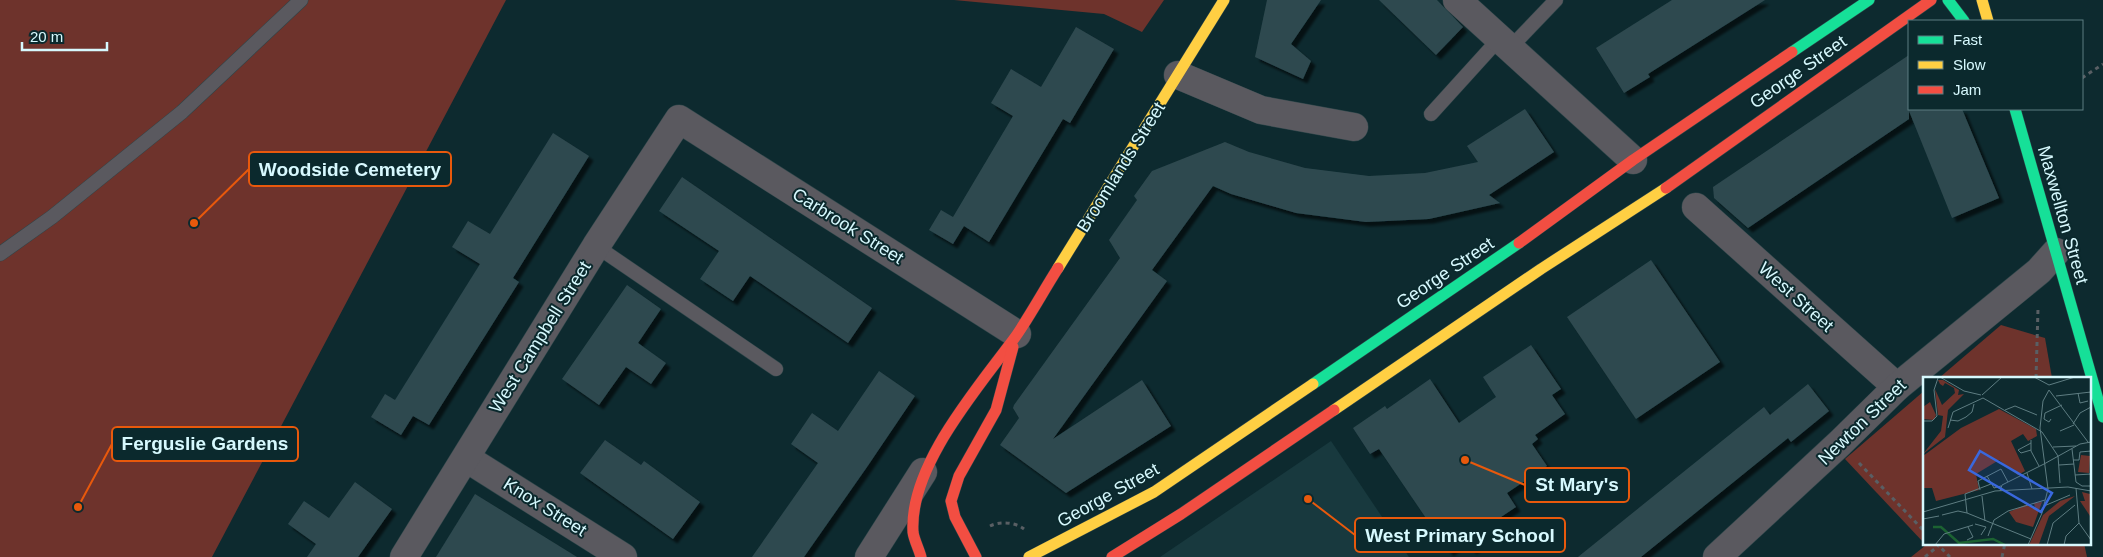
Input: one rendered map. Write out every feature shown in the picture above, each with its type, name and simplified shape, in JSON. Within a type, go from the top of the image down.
[{"type":"main road","name":"Broomlands Street","points":[[921,557],[913,532],[917,499],[927,465],[975,390],[1017,334],[1224,0]]},
{"type":"main road","name":"George Street","points":[[1029,557],[1154,492],[1498,258],[1633,160],[1869,0]]},
{"type":"main road","name":"George Street","points":[[1112,557],[1181,514],[1533,274],[1672,184],[1931,0]]},
{"type":"main road","points":[[1948,0],[1963,20]]},
{"type":"main road","points":[[1982,0],[1988,20]]},
{"type":"main road","name":"Maxwellton Street","points":[[2015,110],[2048,262],[2101,404]]},
{"type":"main road","name":"Broomlands Street","points":[[976,557],[955,517],[951,501],[959,476],[996,410],[1017,334]]},
{"type":"street","points":[[1457,0],[1633,160]]},
{"type":"street","points":[[1178,74],[1261,110],[1354,127]]},
{"type":"street","name":"Carbrook Street","points":[[679,119],[1017,334]]},
{"type":"street","name":"West Campbell Street","points":[[404,557],[596,246],[679,119]]},
{"type":"street","name":"West Street","points":[[1696,207],[1897,387]]},
{"type":"street","name":"Newton Street","points":[[1717,557],[1840,443],[1897,387],[2048,262]]},
{"type":"street","name":"Knox Street","points":[[466,458],[623,557]]},
{"type":"street","name":"Broomlands Street","points":[[869,557],[927,465]]},
{"type":"lane","points":[[0,254],[52,217],[182,112],[301,0]]},
{"type":"lane","points":[[1431,114],[1505,44],[1556,0]]},
{"type":"lane","points":[[596,246],[776,369]]},
{"type":"path","points":[[2083,77],[2103,64]]},
{"type":"path","points":[[2036,377],[2048,262]]},
{"type":"path","points":[[1840,443],[1923,530]]},
{"type":"path","points":[[1925,557],[1937,544],[1950,557]]},
{"type":"path","points":[[2002,557],[2005,544]]},
{"type":"shaded area","points":[[0,0],[506,0],[212,557],[0,557]]},
{"type":"shaded area","points":[[954,0],[1164,0],[1142,32],[1104,14]]},
{"type":"shaded area","points":[[2001,325],[2045,338],[2052,377],[1940,377]]},
{"type":"shaded area","points":[[1923,392],[1923,542],[1845,459]]},
{"type":"shaded area","points":[[1331,441],[1409,557],[1160,557]]},
{"type":"shaded area","points":[[2084,544],[2087,557],[1911,557],[1926,545]]},
{"type":"building","points":[[1267,0],[1321,0],[1291,44],[1311,61],[1303,79],[1255,57]]},
{"type":"building","points":[[1379,0],[1437,0],[1463,27],[1436,55]]},
{"type":"building","points":[[1672,0],[1765,0],[1648,74],[1650,77],[1624,93],[1596,48]]},
{"type":"building","points":[[1076,27],[1114,49],[1070,123],[1063,119],[989,242],[964,226],[953,244],[929,230],[941,210],[953,217],[1013,116],[991,103],[1011,69],[1041,87]]},
{"type":"building","points":[[1908,56],[1908,110],[1962,110],[1999,198],[1952,218],[1909,111],[1909,119],[1748,228],[1714,198],[1713,187]]},
{"type":"building","points":[[1525,109],[1554,152],[1489,195],[1500,203],[1429,219],[1366,222],[1296,213],[1231,194],[1213,186],[1152,270],[1167,281],[1053,439],[1142,380],[1171,426],[1066,493],[1000,445],[1019,418],[1013,408],[1014,405],[1120,258],[1109,240],[1137,200],[1134,196],[1152,171],[1225,142],[1249,152],[1305,168],[1369,176],[1425,173],[1478,162],[1467,146]]},
{"type":"building","points":[[553,133],[589,156],[513,278],[519,282],[429,425],[413,416],[401,435],[371,417],[385,394],[395,400],[480,264],[452,247],[468,221],[490,234]]},
{"type":"building","points":[[682,177],[872,308],[848,343],[750,276],[733,301],[700,279],[719,251],[659,211]]},
{"type":"building","points":[[1651,260],[1720,362],[1636,419],[1567,317]]},
{"type":"building","points":[[627,285],[661,309],[638,343],[666,363],[651,384],[626,367],[599,405],[562,379]]},
{"type":"building","points":[[1531,345],[1561,389],[1552,395],[1565,414],[1535,435],[1538,439],[1532,444],[1547,466],[1507,493],[1516,507],[1498,519],[1504,528],[1472,550],[1466,540],[1449,552],[1379,449],[1370,454],[1353,428],[1385,406],[1387,409],[1430,379],[1459,423],[1496,397],[1483,377]]},
{"type":"building","points":[[879,371],[915,396],[867,467],[804,557],[752,557],[818,463],[791,444],[812,413],[838,431]]},
{"type":"building","points":[[1808,384],[1829,411],[1791,442],[1788,438],[1641,557],[1578,557],[1764,407],[1770,415]]},
{"type":"building","points":[[605,440],[641,465],[644,461],[700,502],[673,539],[580,473]]},
{"type":"building","points":[[355,482],[392,509],[358,557],[307,557],[316,544],[288,524],[304,501],[329,518]]},
{"type":"building","points":[[475,494],[577,557],[436,557]]},
{"type":"traffic: fast","points":[[1792,52],[1869,0]]},
{"type":"traffic: fast","points":[[1948,0],[1963,20]]},
{"type":"traffic: fast","points":[[2015,110],[2103,417]]},
{"type":"traffic: fast","points":[[1313,384],[1519,243]]},
{"type":"traffic: slow","points":[[1058,268],[1224,0]]},
{"type":"traffic: slow","points":[[1982,0],[1988,20]]},
{"type":"traffic: slow","points":[[1334,410],[1541,269],[1666,188]]},
{"type":"traffic: slow","points":[[1029,557],[1154,492],[1313,384]]},
{"type":"traffic: jam","points":[[1666,188],[1931,0]]},
{"type":"traffic: jam","points":[[1519,243],[1633,160],[1792,52]]},
{"type":"traffic: jam","points":[[921,557],[913,532],[915,506],[922,480],[934,454],[966,403],[1016,336],[1058,268]]},
{"type":"traffic: jam","points":[[976,557],[955,517],[951,501],[959,476],[996,410],[1013,347]]},
{"type":"traffic: jam","points":[[1112,557],[1181,514],[1334,410]]},
{"type":"place","name":"Woodside Cemetery","points":[[194,223]]},
{"type":"place","name":"St Mary's","points":[[1465,460]]},
{"type":"place","name":"West Primary School","points":[[1308,499]]},
{"type":"place","name":"Ferguslie Gardens","points":[[78,507]]}]
